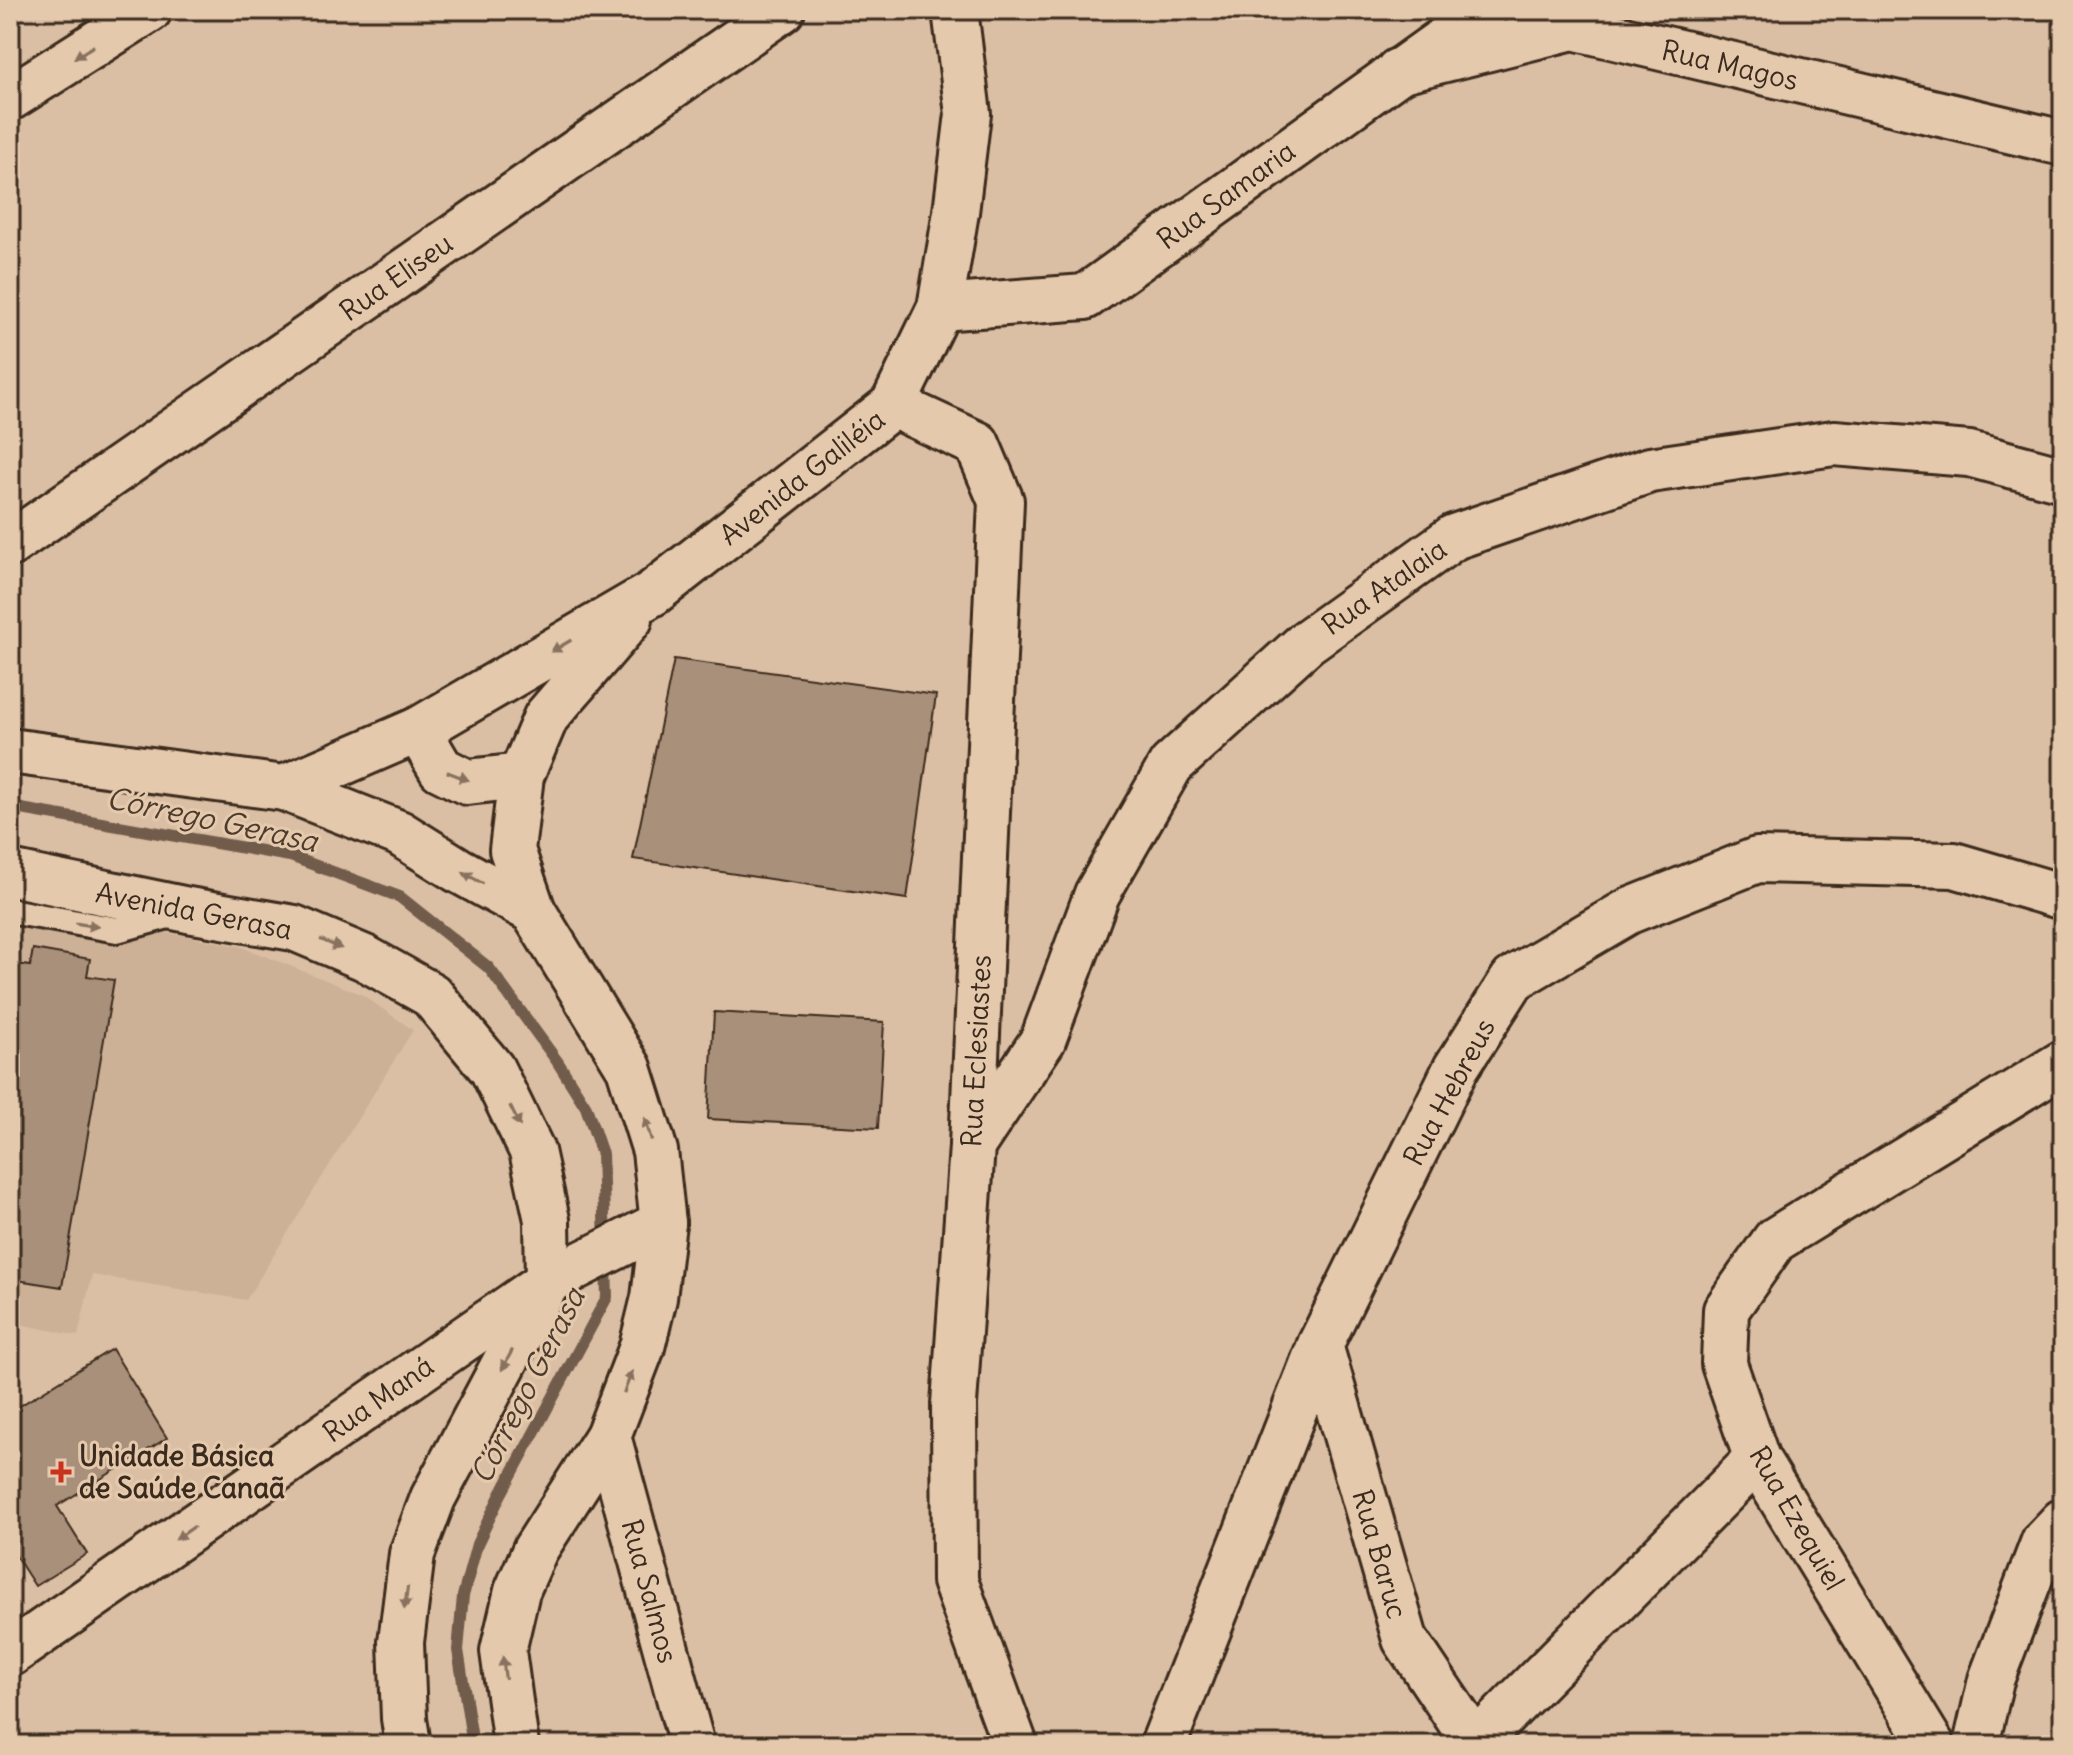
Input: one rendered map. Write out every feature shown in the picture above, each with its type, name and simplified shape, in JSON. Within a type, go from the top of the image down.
[{"type":"street","points":[[10,98],[149,10]]},
{"type":"street","name":"Rua Eliseu","points":[[10,544],[782,10]]},
{"type":"street","name":"Avenida Galiléia","points":[[284,788],[418,730],[653,593],[893,405],[940,308],[956,212],[968,114],[955,10]]},
{"type":"street","name":"Rua Samaria","points":[[940,308],[1085,297],[1485,10]]},
{"type":"street","name":"Rua Magos","points":[[1398,71],[1573,27],[2063,143]]},
{"type":"street","name":"Rua Eclesiastes","points":[[893,405],[977,444],[1001,501],[972,1146],[954,1404],[955,1581],[1015,1745]]},
{"type":"street","name":"Rua Atalaia","points":[[972,1146],[1043,1040],[1097,894],[1171,765],[1307,642],[1454,537],[1650,470],[1834,443],[1969,454],[2063,479]]},
{"type":"street","name":"Avenida Galiléia","points":[[533,911],[512,850],[521,776],[546,717],[653,593]]},
{"type":"street","points":[[418,730],[441,769],[467,782],[521,776]]},
{"type":"street","points":[[10,751],[284,788],[399,833],[533,911],[629,1068],[655,1151],[651,1229],[654,1298],[642,1347],[608,1436],[535,1550],[517,1591],[503,1651],[516,1745]]},
{"type":"street","name":"Rua Hebreus","points":[[1163,1745],[1320,1345],[1456,1068],[1513,979],[1629,911],[1757,860],[1954,865],[2063,897]]},
{"type":"street","name":"Avenida Gerasa","points":[[10,873],[188,910],[294,928],[365,958],[431,995],[492,1069],[532,1151],[547,1220],[548,1281],[433,1498],[412,1554],[401,1642],[408,1745]]},
{"type":"street","name":"Rua Ezequiel","points":[[1932,1745],[1757,1459],[1724,1364],[1726,1310],[1775,1240],[2063,1063]]},
{"type":"street","points":[[548,1281],[651,1229]]},
{"type":"street","name":"Rua Maná","points":[[10,1654],[548,1281]]},
{"type":"street","name":"Rua Baruc","points":[[1320,1345],[1405,1639],[1476,1744]]},
{"type":"street","name":"Rua Salmos","points":[[608,1436],[692,1745]]},
{"type":"street","points":[[1476,1744],[1757,1459]]},
{"type":"street","points":[[1976,1745],[1991,1680],[2038,1555],[2044,1541],[2063,1521]]},
{"type":"lane","points":[[10,911],[117,930],[188,910]]},
{"type":"shaded area","points":[[10,904],[239,946],[361,994],[413,1030],[246,1300],[92,1275],[78,1336],[10,1322]]},
{"type":"building","points":[[674,659],[936,695],[907,899],[633,859]]},
{"type":"building","points":[[33,949],[90,959],[87,976],[114,980],[62,1287],[10,1279],[10,1077],[14,1077],[16,1058],[10,1057],[10,963],[30,966]]},
{"type":"building","points":[[714,1012],[884,1022],[878,1128],[708,1119]]},
{"type":"building","name":"Unidade Básica de Saúde Canaã","points":[[112,1349],[167,1438],[57,1506],[87,1554],[35,1586],[10,1547],[10,1412]]},
{"type":"waterway","name":"Córrego Gerasa","points":[[10,807],[290,856],[400,897],[489,968],[557,1061],[586,1107],[602,1154],[605,1244]]},
{"type":"waterway","name":"Córrego Gerasa","points":[[473,1745],[458,1650],[463,1596],[477,1544],[607,1297],[606,1262]]},
{"type":"place","name":"Unidade Básica de Saúde Canaã","points":[[61,1472]]}]
